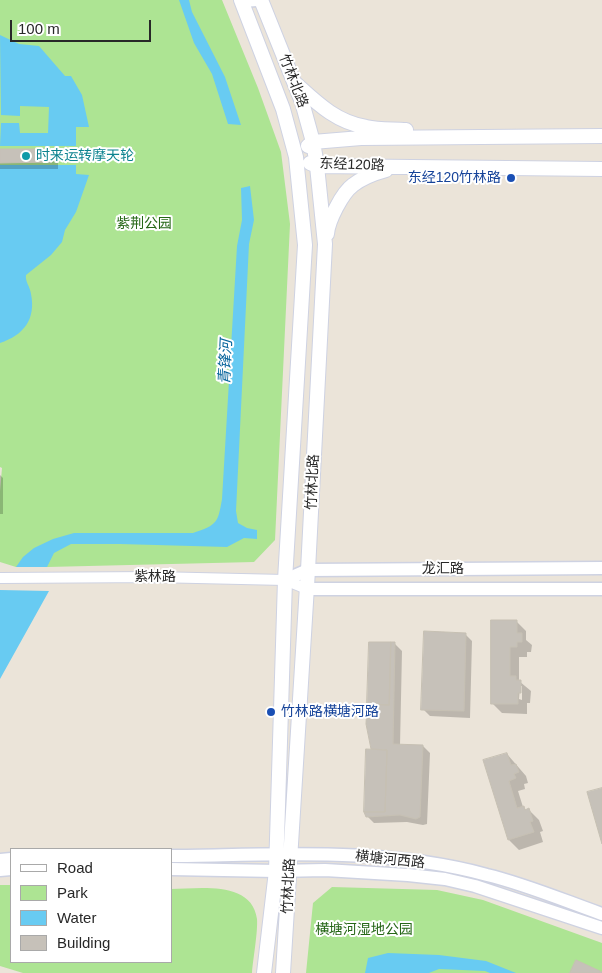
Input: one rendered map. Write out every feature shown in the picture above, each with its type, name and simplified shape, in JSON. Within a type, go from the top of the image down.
[{"type":"main road","name":"竹林北路","points":[[242,0],[283,108],[296,157],[304,245],[285,580],[276,854],[283,871],[283,973]]},
{"type":"main road","name":"竹林北路","points":[[261,0],[302,102],[313,142],[325,244],[307,589],[290,853],[283,871],[264,973]]},
{"type":"main road","points":[[294,81],[322,108],[347,122],[367,128],[509,138]]},
{"type":"main road","name":"东经120路","points":[[602,136],[360,138],[313,142],[296,157],[317,166],[602,170]]},
{"type":"main road","points":[[322,292],[327,231],[337,206],[352,185],[374,174],[395,167]]},
{"type":"street","points":[[242,0],[257,0]]},
{"type":"street","name":"龙汇路","points":[[285,580],[308,570],[602,568]]},
{"type":"street","name":"紫林路","points":[[0,578],[153,577],[285,580],[307,589]]},
{"type":"street","name":"龙汇路","points":[[307,589],[602,589]]},
{"type":"street","name":"横塘河西路","points":[[172,856],[290,853],[413,860],[487,874],[602,914]]},
{"type":"street","name":"横塘河西路","points":[[172,869],[325,870],[445,879],[475,886],[602,928]]},
{"type":"green space","name":"紫荆公园","points":[[0,0],[222,0],[258,88],[281,152],[290,224],[275,540],[254,562],[16,567],[0,562],[0,491],[2,468],[0,467]]},
{"type":"green space","points":[[0,885],[10,885],[10,963],[172,963],[172,889],[209,888],[235,892],[245,898],[253,907],[257,919],[252,973],[23,973],[0,966]]},
{"type":"green space","name":"横塘河湿地公园","points":[[332,887],[437,890],[483,900],[602,943],[602,973],[306,973],[313,903]]},
{"type":"water","points":[[179,0],[189,0],[192,12],[225,77],[241,125],[228,124],[212,74],[194,43]]},
{"type":"water","points":[[0,35],[19,44],[39,46],[65,76],[71,76],[82,95],[89,127],[76,127],[76,146],[0,146],[1,123],[19,123],[20,133],[48,133],[49,107],[20,106],[20,116],[1,115]]},
{"type":"water","points":[[0,165],[76,165],[76,174],[89,175],[76,212],[65,230],[62,242],[51,255],[26,275],[32,303],[30,318],[22,331],[0,343]]},
{"type":"water","points":[[250,186],[254,220],[249,244],[236,511],[238,523],[247,528],[257,530],[257,539],[244,538],[227,547],[71,544],[54,553],[47,567],[16,567],[23,557],[34,548],[53,539],[74,533],[193,533],[207,528],[215,522],[222,499],[237,246],[242,220],[241,188]]},
{"type":"water","points":[[0,590],[49,591],[0,679]]},
{"type":"water","points":[[388,953],[439,955],[486,961],[516,973],[439,969],[429,973],[365,973],[368,958]]},
{"type":"building","name":"时来运转摩天轮","points":[[0,149],[52,149],[52,162],[0,163]]},
{"type":"building","points":[[491,620],[517,620],[517,633],[522,633],[522,642],[517,642],[517,647],[510,647],[510,676],[516,676],[516,680],[521,680],[521,693],[518,693],[518,704],[491,704]]},
{"type":"building","points":[[424,631],[466,633],[464,711],[421,710]]},
{"type":"building","points":[[369,642],[391,642],[389,705],[367,704]]},
{"type":"building","points":[[391,642],[395,642],[393,744],[423,745],[420,817],[416,819],[400,815],[366,817],[364,812],[385,812],[387,750],[371,749],[366,724],[367,704],[389,705]]},
{"type":"building","points":[[366,749],[387,750],[385,812],[364,812]]},
{"type":"building","points":[[507,753],[511,765],[516,764],[519,772],[514,774],[516,778],[509,781],[517,808],[524,806],[525,810],[529,808],[533,821],[530,822],[534,832],[508,840],[483,760]]},
{"type":"building","points":[[602,788],[602,844],[587,792]]},
{"type":"building","points":[[576,960],[602,972],[602,973],[570,973]]},
{"type":"place","name":"时来运转摩天轮","points":[[26,156]]},
{"type":"place","name":"东经120竹林路","points":[[511,178]]},
{"type":"place","name":"竹林路横塘河路","points":[[271,712]]},
{"type":"water label","name":"青锋河","points":[[226,362]]}]
